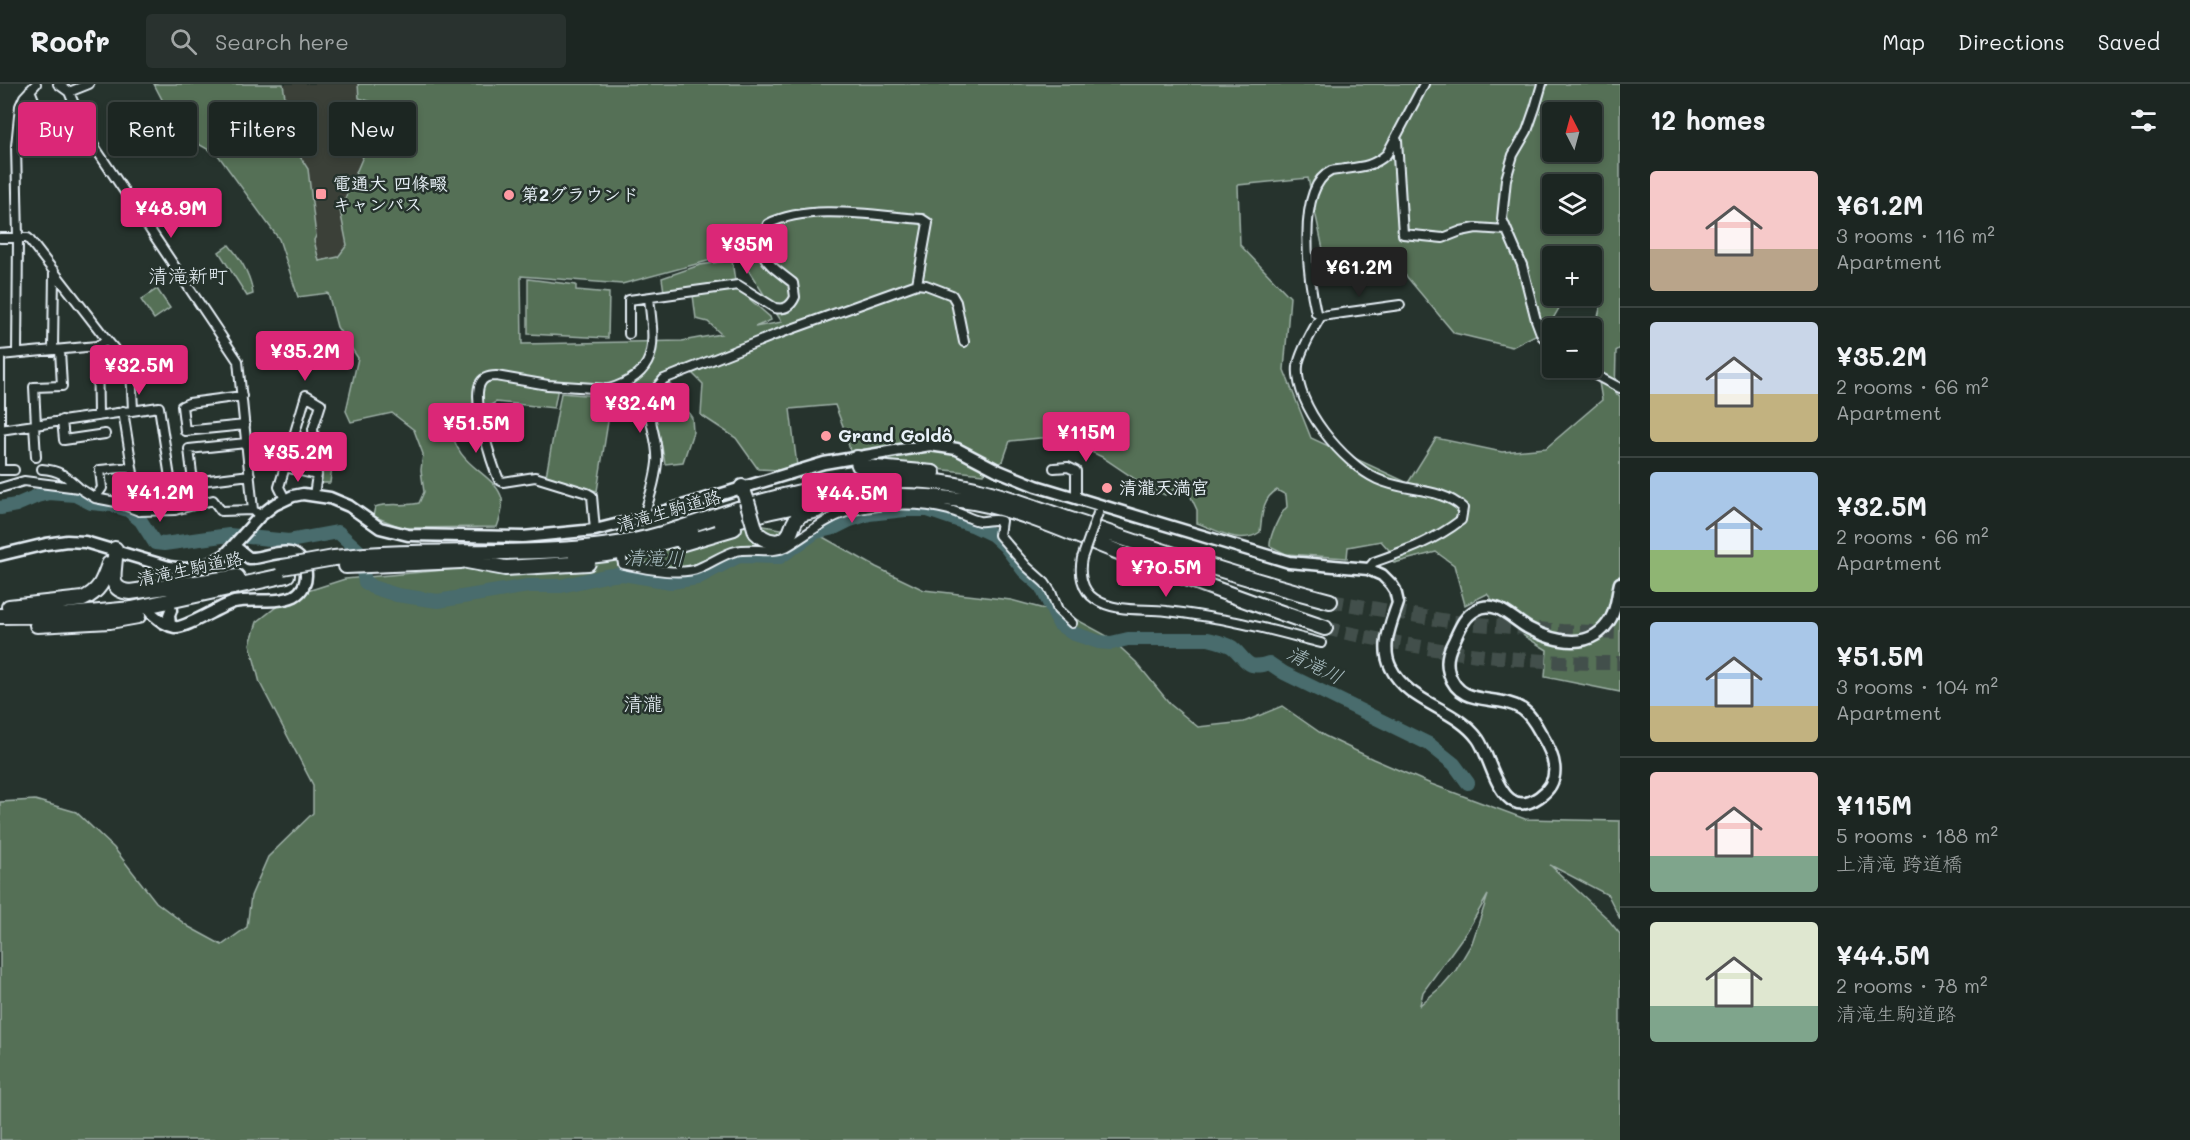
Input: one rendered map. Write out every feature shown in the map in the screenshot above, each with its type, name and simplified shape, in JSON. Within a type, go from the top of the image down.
[{"type":"highway","points":[[857,458],[859,465],[865,467],[971,479],[1010,500]]},
{"type":"highway","name":"清滝生駒道路","points":[[3,610],[111,602],[237,577],[408,552],[527,552],[613,545],[692,524],[764,501],[838,483],[867,480],[926,481],[970,486],[1185,559],[1330,601]]},
{"type":"highway","points":[[742,487],[756,532],[765,540],[776,542],[786,538],[792,525],[802,514],[824,507]]},
{"type":"highway","name":"清滝生駒道路","points":[[334,562],[467,561],[599,556],[664,542],[768,510],[866,496],[973,502],[1013,512],[1243,600],[1325,628]]},
{"type":"highway","points":[[467,561],[505,568],[545,567],[622,559],[778,516],[897,497]]},
{"type":"highway","points":[[778,516],[787,518],[792,525]]},
{"type":"highway","points":[[115,549],[116,564],[113,580],[121,591],[130,592],[237,577]]},
{"type":"highway","points":[[3,610],[83,599],[94,594],[102,585],[115,549]]},
{"type":"highway","name":"清滝生駒道路","points":[[3,610],[68,615],[132,609],[269,578],[285,571]]},
{"type":"highway","points":[[0,625],[106,622],[171,610],[226,595],[269,578]]},
{"type":"street","points":[[17,353],[16,146],[20,106],[36,84]]},
{"type":"street","points":[[58,84],[69,92],[88,137],[237,360],[256,516]]},
{"type":"street","points":[[69,92],[89,84]]},
{"type":"street","points":[[1400,305],[1321,316],[1316,313],[1306,244],[1314,192],[1322,180],[1331,171],[1368,166],[1378,162],[1387,154],[1424,84]]},
{"type":"street","points":[[1542,84],[1531,120],[1513,155],[1506,179],[1502,219],[1522,265],[1542,336]]},
{"type":"street","points":[[30,90],[35,102]]},
{"type":"street","points":[[1396,140],[1403,234],[1443,238],[1476,228],[1506,230]]},
{"type":"street","points":[[629,334],[629,300],[738,285],[775,309],[781,310],[788,307],[795,297],[793,283],[772,267],[764,257],[760,244],[768,224],[791,215],[811,213],[922,219],[928,223],[917,284]]},
{"type":"street","points":[[0,238],[28,238],[131,369],[133,410]]},
{"type":"street","points":[[36,457],[34,387],[62,386],[57,350],[54,271]]},
{"type":"street","points":[[643,518],[654,481],[657,460],[649,407],[656,387],[664,379],[775,334],[917,284],[952,295],[956,302],[964,342]]},
{"type":"street","points":[[595,530],[592,496],[587,493],[535,477],[503,482],[499,480],[485,440],[478,402],[479,387],[482,380],[489,376],[548,385],[609,389],[618,386],[643,370],[647,364],[654,342],[649,298]]},
{"type":"street","points":[[1321,316],[1298,366],[1299,387],[1313,415],[1330,440],[1350,460],[1376,479],[1393,486],[1447,498],[1463,508],[1461,520],[1451,528],[1427,543],[1374,562],[1368,569]]},
{"type":"street","points":[[14,470],[0,470],[0,355],[98,346],[107,340]]},
{"type":"street","points":[[98,346],[98,415]]},
{"type":"street","points":[[1601,378],[1620,388]]},
{"type":"street","points":[[285,499],[279,487],[306,395],[321,404],[313,429],[317,476],[314,495]]},
{"type":"street","points":[[242,396],[189,403],[182,406],[185,431],[245,425]]},
{"type":"street","points":[[0,430],[159,407],[175,510]]},
{"type":"street","points":[[123,411],[138,512]]},
{"type":"street","points":[[62,420],[64,440],[105,434]]},
{"type":"street","points":[[246,443],[189,449],[193,482],[250,475]]},
{"type":"street","points":[[0,555],[68,541],[85,542],[115,549],[169,567],[185,569],[213,562],[235,544],[256,516],[285,499],[303,494],[330,498],[349,506],[380,528],[408,535],[523,537],[595,530],[643,518],[824,463],[918,447],[947,447],[957,449],[999,471],[1076,498],[1099,510],[1289,562],[1368,569],[1382,574],[1391,584],[1398,603],[1385,650],[1394,674],[1408,689],[1452,717],[1477,737],[1484,748],[1499,787],[1507,796],[1524,803],[1532,802],[1549,788],[1556,773],[1556,765],[1550,748],[1534,722],[1521,709],[1499,701],[1482,700],[1458,689],[1452,683],[1448,669],[1449,650],[1463,621],[1477,609],[1485,606],[1500,609],[1525,626],[1551,638],[1578,642],[1589,640],[1604,630],[1612,618],[1617,605],[1620,584]]},
{"type":"street","points":[[95,498],[102,488],[100,470],[132,467]]},
{"type":"street","points":[[285,467],[317,476]]},
{"type":"street","points":[[1054,468],[1068,467],[1076,471],[1076,498]]},
{"type":"street","points":[[42,470],[63,474],[95,498],[116,502],[138,512],[175,510],[213,500],[221,511],[256,516]]},
{"type":"street","points":[[0,488],[24,481],[79,488]]},
{"type":"street","points":[[622,559],[623,564],[650,570],[692,570],[736,551],[784,548],[823,522],[842,513],[874,507],[927,505],[958,512],[980,521],[997,519],[1001,521],[999,535],[1027,567],[1045,583],[1058,610],[1072,623]]},
{"type":"street","points":[[1099,510],[1079,570],[1092,598],[1104,604],[1129,609],[1167,611],[1227,620],[1321,643]]},
{"type":"street","points":[[151,613],[162,623],[176,627],[186,625],[211,611],[235,602],[292,597],[303,588],[306,580],[305,567],[296,554],[279,552],[249,558],[235,544]]},
{"type":"street","points":[[170,625],[171,610]]},
{"type":"shaded area","points":[[272,84],[733,84],[347,265],[320,267],[291,156],[317,156],[317,102],[277,102]]},
{"type":"green space","points":[[154,84],[283,84],[286,102],[209,102],[209,150],[197,142],[197,102],[163,102]]},
{"type":"green space","points":[[358,84],[1620,84],[1620,348],[1616,351],[1615,393],[1620,396],[1620,692],[1545,677],[1547,650],[1524,636],[1487,594],[1465,605],[1454,565],[1436,552],[1394,563],[1389,550],[1381,541],[1348,547],[1347,558],[1286,554],[1270,546],[1276,525],[1287,507],[1286,495],[1277,490],[1268,498],[1262,514],[1260,532],[1253,536],[1237,537],[1197,523],[1197,510],[1185,484],[1165,495],[1147,487],[1102,457],[1063,438],[1010,441],[1003,461],[983,474],[881,463],[866,449],[850,451],[835,405],[790,409],[797,466],[780,470],[758,469],[736,438],[701,415],[703,384],[684,365],[664,375],[692,418],[693,432],[683,462],[665,464],[659,433],[652,417],[639,402],[629,395],[631,404],[610,409],[597,491],[549,480],[546,476],[561,393],[609,397],[627,394],[613,385],[559,382],[554,408],[496,402],[452,427],[459,451],[498,490],[502,506],[497,527],[403,528],[373,516],[375,507],[419,503],[424,492],[421,470],[423,454],[414,430],[392,413],[351,422],[346,411],[358,358],[337,327],[328,293],[298,297],[279,239],[219,156],[300,156],[308,169],[316,236],[314,240],[319,261],[338,257],[347,245],[340,210],[363,156],[416,156],[416,102],[372,102],[359,98]],"holes":[[[1308,178],[1328,273],[1391,258],[1454,333],[1512,347],[1542,332],[1542,318],[1553,318],[1560,306],[1542,306],[1542,246],[1602,246],[1603,297],[1598,318],[1602,318],[1602,378],[1598,378],[1602,400],[1546,448],[1502,452],[1436,438],[1408,483],[1311,438],[1284,370],[1290,297],[1240,245],[1238,185]],[[737,253],[782,322],[755,327],[771,320],[770,317],[739,290],[733,290],[693,295],[696,319],[708,322],[721,334],[682,341],[522,344],[521,276],[622,284]]]},
{"type":"green space","points":[[229,245],[244,268],[253,294],[247,296],[219,252]]},
{"type":"green space","points":[[732,260],[735,281],[664,292],[662,278],[700,265]]},
{"type":"green space","points":[[528,279],[576,285],[576,290],[609,293],[608,338],[528,334]]},
{"type":"green space","points":[[157,289],[170,308],[154,319],[141,300]]},
{"type":"green space","points":[[321,466],[332,466],[330,483],[321,483]]},
{"type":"green space","points":[[705,519],[821,536],[876,567],[924,590],[1011,600],[1070,616],[1109,637],[1136,662],[1171,705],[1198,727],[1244,722],[1282,706],[1325,736],[1373,759],[1431,784],[1525,819],[1620,821],[1620,919],[1608,895],[1550,865],[1607,918],[1620,934],[1620,1140],[0,1140],[0,802],[35,800],[76,812],[114,848],[156,902],[189,927],[222,945],[247,927],[251,896],[268,857],[313,813],[313,785],[260,683],[250,644],[257,622],[289,597],[345,579],[467,568],[582,550],[624,534]],"holes":[[[1488,895],[1472,943],[1456,970],[1420,1005],[1423,992],[1467,931]]]},
{"type":"waterway","name":"清滝川","points":[[0,508],[16,505],[49,493],[75,495],[91,503],[112,505],[128,510],[141,521],[155,543],[164,544],[229,535],[289,541],[338,532],[359,551],[365,582],[372,587],[397,595],[438,601],[528,586],[561,586],[623,574],[671,582],[697,578],[739,556],[780,557],[816,532],[834,528],[869,514],[928,510],[993,535],[1005,546],[1024,571],[1041,586],[1059,624],[1072,633],[1099,642],[1111,643],[1128,639],[1208,639],[1226,644],[1251,665],[1269,663],[1284,673],[1429,744],[1454,764],[1468,783]]},
{"type":"tunnel","points":[[1330,601],[1454,622],[1562,631],[1620,633]]},
{"type":"tunnel","points":[[1325,628],[1398,643],[1471,654],[1546,661],[1620,663]]},
{"type":"place","name":"電通大 四條畷 キャンパス","points":[[321,194]]},
{"type":"place","name":"第2グラウンド","points":[[509,195]]},
{"type":"place","name":"Grand Goldô","points":[[826,436]]},
{"type":"place","name":"清瀧天満宮","points":[[1107,488]]},
{"type":"district","name":"清滝新町","points":[[188,276]]},
{"type":"district","name":"清瀧","points":[[643,704]]}]
